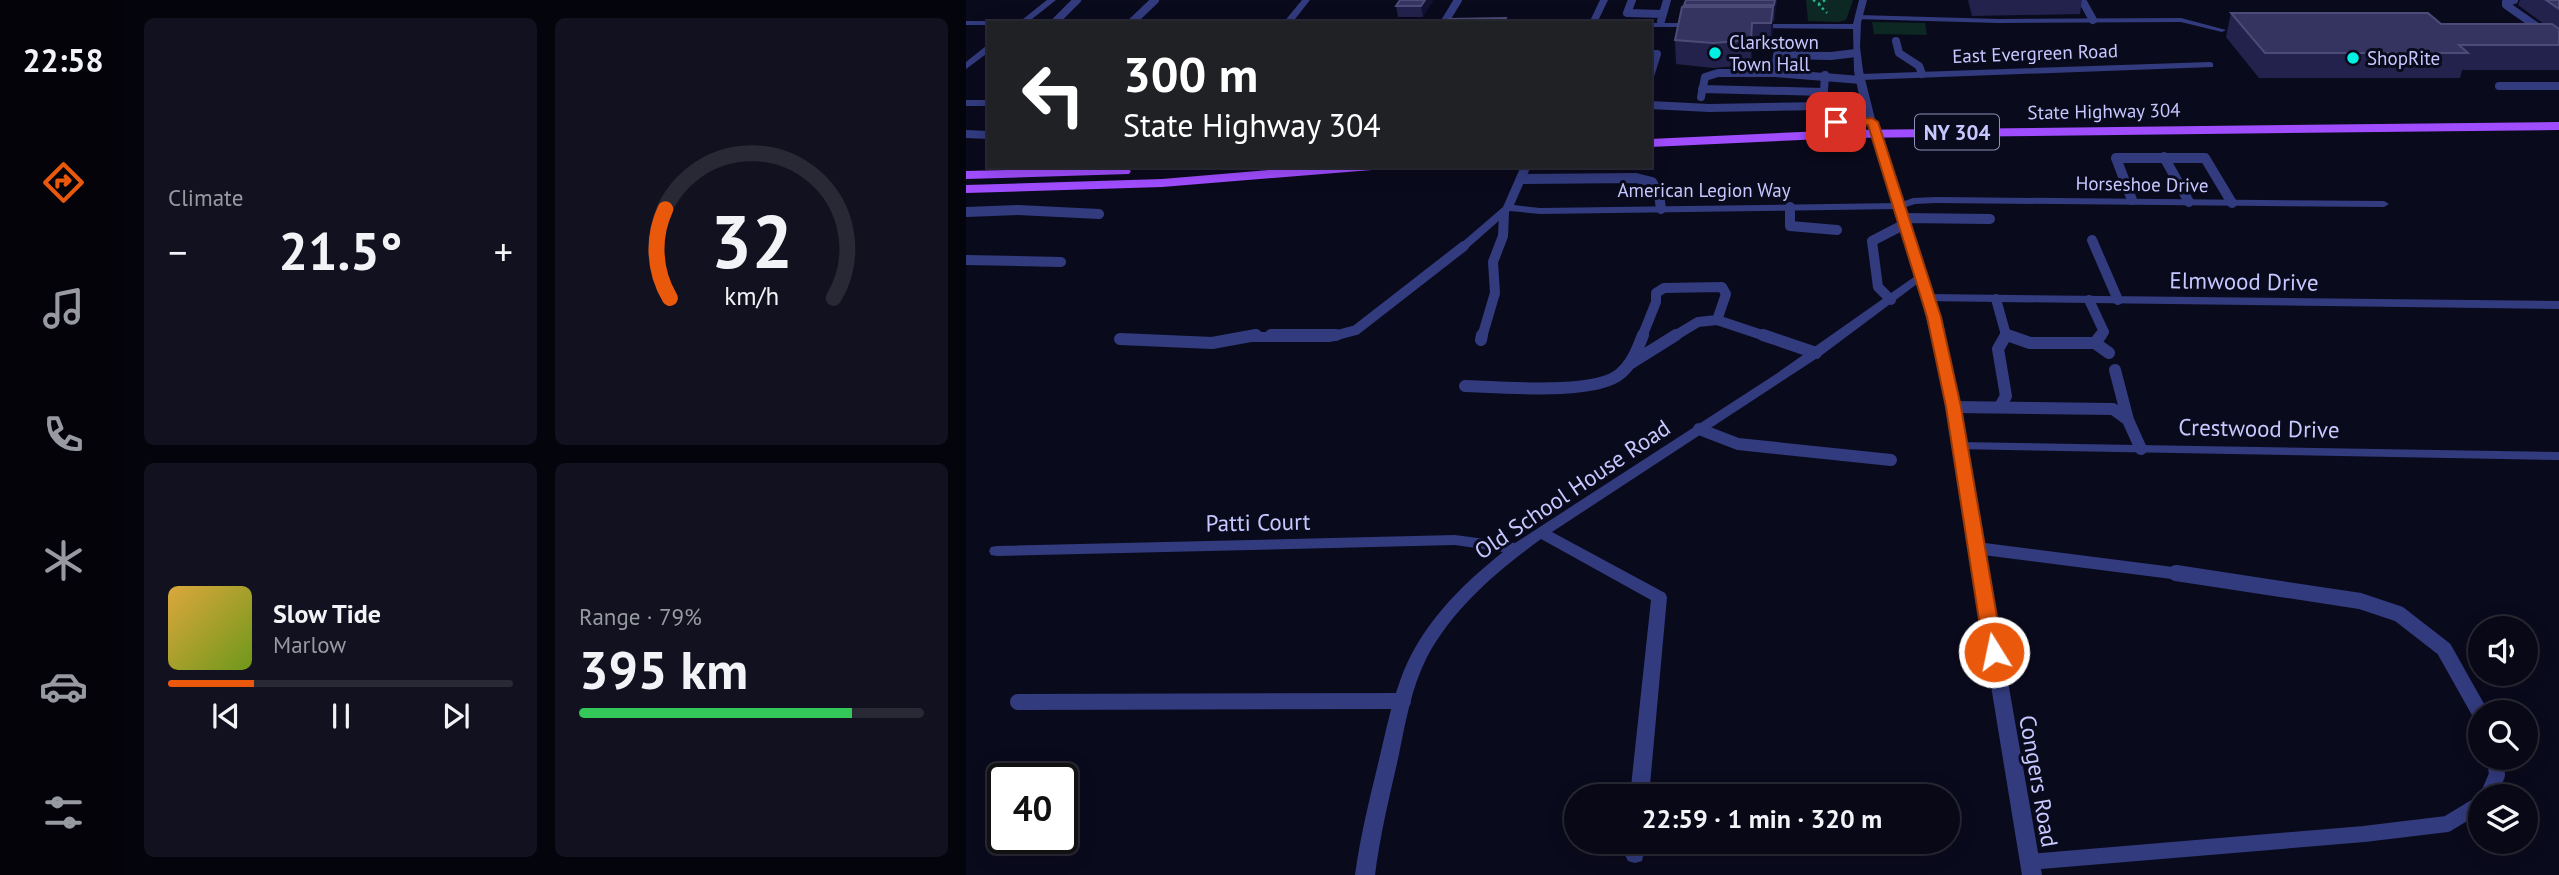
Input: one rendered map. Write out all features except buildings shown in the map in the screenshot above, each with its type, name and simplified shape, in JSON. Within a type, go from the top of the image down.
[{"type":"main road","name":"State Highway 304","points":[[1652,143],[1875,128],[2559,115]]},
{"type":"main road","name":"State Highway 304","points":[[1652,130],[2559,126]]},
{"type":"main road","points":[[966,175],[1160,168]]},
{"type":"main road","points":[[966,189],[1195,181],[1349,168]]},
{"type":"street","points":[[1026,21],[1052,0]]},
{"type":"street","points":[[1289,21],[1306,0]]},
{"type":"street","points":[[1594,21],[1604,0]]},
{"type":"street","name":"Congers Road","points":[[1863,0],[1857,22],[1856,53],[1875,128],[1939,338],[2031,869]]},
{"type":"street","points":[[1739,26],[1857,22],[2181,20],[2221,30]]},
{"type":"street","points":[[966,23],[987,23]]},
{"type":"street","points":[[1655,25],[1712,25]]},
{"type":"street","points":[[966,66],[987,50]]},
{"type":"street","name":"East Evergreen Road","points":[[1861,78],[2210,65]]},
{"type":"street","points":[[966,103],[987,103]]},
{"type":"street","points":[[1464,246],[1506,211],[1525,168]]},
{"type":"street","name":"Horseshoe Drive","points":[[1903,216],[1913,201],[1936,200],[2384,204]]},
{"type":"street","name":"American Legion Way","points":[[1506,211],[1790,207],[1903,216]]},
{"type":"street","name":"Old School House Road","points":[[1365,875],[1369,842],[1403,701],[1420,655],[1443,621],[1479,580],[1542,533],[1816,353],[1921,276]]},
{"type":"street","name":"Elmwood Drive","points":[[1928,298],[2559,305]]},
{"type":"street","name":"Crestwood Drive","points":[[1959,446],[2559,456]]},
{"type":"street","points":[[1542,533],[1658,597],[1641,784]]},
{"type":"street","name":"Patti Court","points":[[997,551],[1455,540],[1519,549]]},
{"type":"lane","points":[[1056,21],[1077,0]]},
{"type":"lane","points":[[1133,21],[1155,0]]},
{"type":"lane","points":[[1445,21],[1458,0]]},
{"type":"lane","points":[[1632,0],[1627,13],[1663,14]]},
{"type":"lane","points":[[1655,25],[1663,14],[1667,0]]},
{"type":"lane","points":[[2082,0],[2093,20]]},
{"type":"lane","points":[[2503,1],[2514,0]]},
{"type":"lane","points":[[2503,1],[2559,42]]},
{"type":"lane","points":[[2221,30],[2232,30]]},
{"type":"lane","points":[[1896,41],[1899,53],[1919,66],[1922,74]]},
{"type":"lane","points":[[1775,73],[1777,55],[1831,56],[1856,53]]},
{"type":"lane","points":[[1652,54],[1657,54],[1652,70]]},
{"type":"lane","points":[[1698,107],[1705,77],[1718,73],[1861,78]]},
{"type":"lane","points":[[1652,105],[1813,108],[1823,106],[1825,75]]},
{"type":"lane","points":[[2499,86],[2559,86]]},
{"type":"lane","points":[[1702,89],[1824,92]]},
{"type":"lane","points":[[966,134],[987,135]]},
{"type":"lane","points":[[2132,200],[2116,158],[2205,158],[2232,203]]},
{"type":"lane","points":[[2164,158],[2189,202]]},
{"type":"lane","points":[[1521,179],[1636,178],[1652,182],[1659,194],[1661,209]]},
{"type":"lane","points":[[1790,207],[1790,226],[1837,230]]},
{"type":"lane","points":[[966,212],[1018,210],[1099,214]]},
{"type":"lane","points":[[1481,340],[1495,293],[1493,262],[1503,236],[1506,211]]},
{"type":"lane","points":[[1891,300],[1878,287],[1872,241],[1903,216],[1990,219]]},
{"type":"lane","points":[[2092,240],[2118,300]]},
{"type":"lane","points":[[1120,340],[1212,343],[1258,335],[1330,337],[1356,330],[1464,246]]},
{"type":"lane","points":[[966,260],[1061,262]]},
{"type":"lane","points":[[1465,386],[1570,387],[1602,382],[1619,376],[1627,365],[1656,302],[1656,293],[1664,288],[1722,287],[1726,294],[1717,320]]},
{"type":"lane","points":[[1996,299],[2006,335],[1998,349],[2006,396],[2001,405]]},
{"type":"lane","points":[[2090,300],[2104,332],[2095,343]]},
{"type":"lane","points":[[1627,365],[1698,322],[1717,320],[1816,353]]},
{"type":"lane","points":[[2006,335],[2030,343],[2095,343],[2109,353]]},
{"type":"lane","points":[[2115,370],[2128,420],[2141,449]]},
{"type":"lane","points":[[1953,407],[2001,405],[2036,409],[2113,409],[2128,420]]},
{"type":"lane","points":[[1699,429],[1738,444],[1891,460]]},
{"type":"lane","points":[[1976,548],[2360,601],[2399,614],[2444,649],[2473,700]]},
{"type":"lane","points":[[1018,702],[1403,701]]},
{"type":"lane","points":[[2031,869],[2447,824],[2468,811]]},
{"type":"path","points":[[1813,0],[1819,4]]},
{"type":"green space","points":[[1806,0],[1853,0],[1846,20],[1838,22],[1808,21]]},
{"type":"green space","points":[[1872,22],[1925,23],[1927,35],[1874,34]]},
{"type":"place","name":"Clarkstown Town Hall","points":[[1715,53]]},
{"type":"place","name":"ShopRite","points":[[2353,58]]},
{"type":"route","points":[[1836,122],[1872,122],[1934,317],[1953,407],[1994,652]]}]
